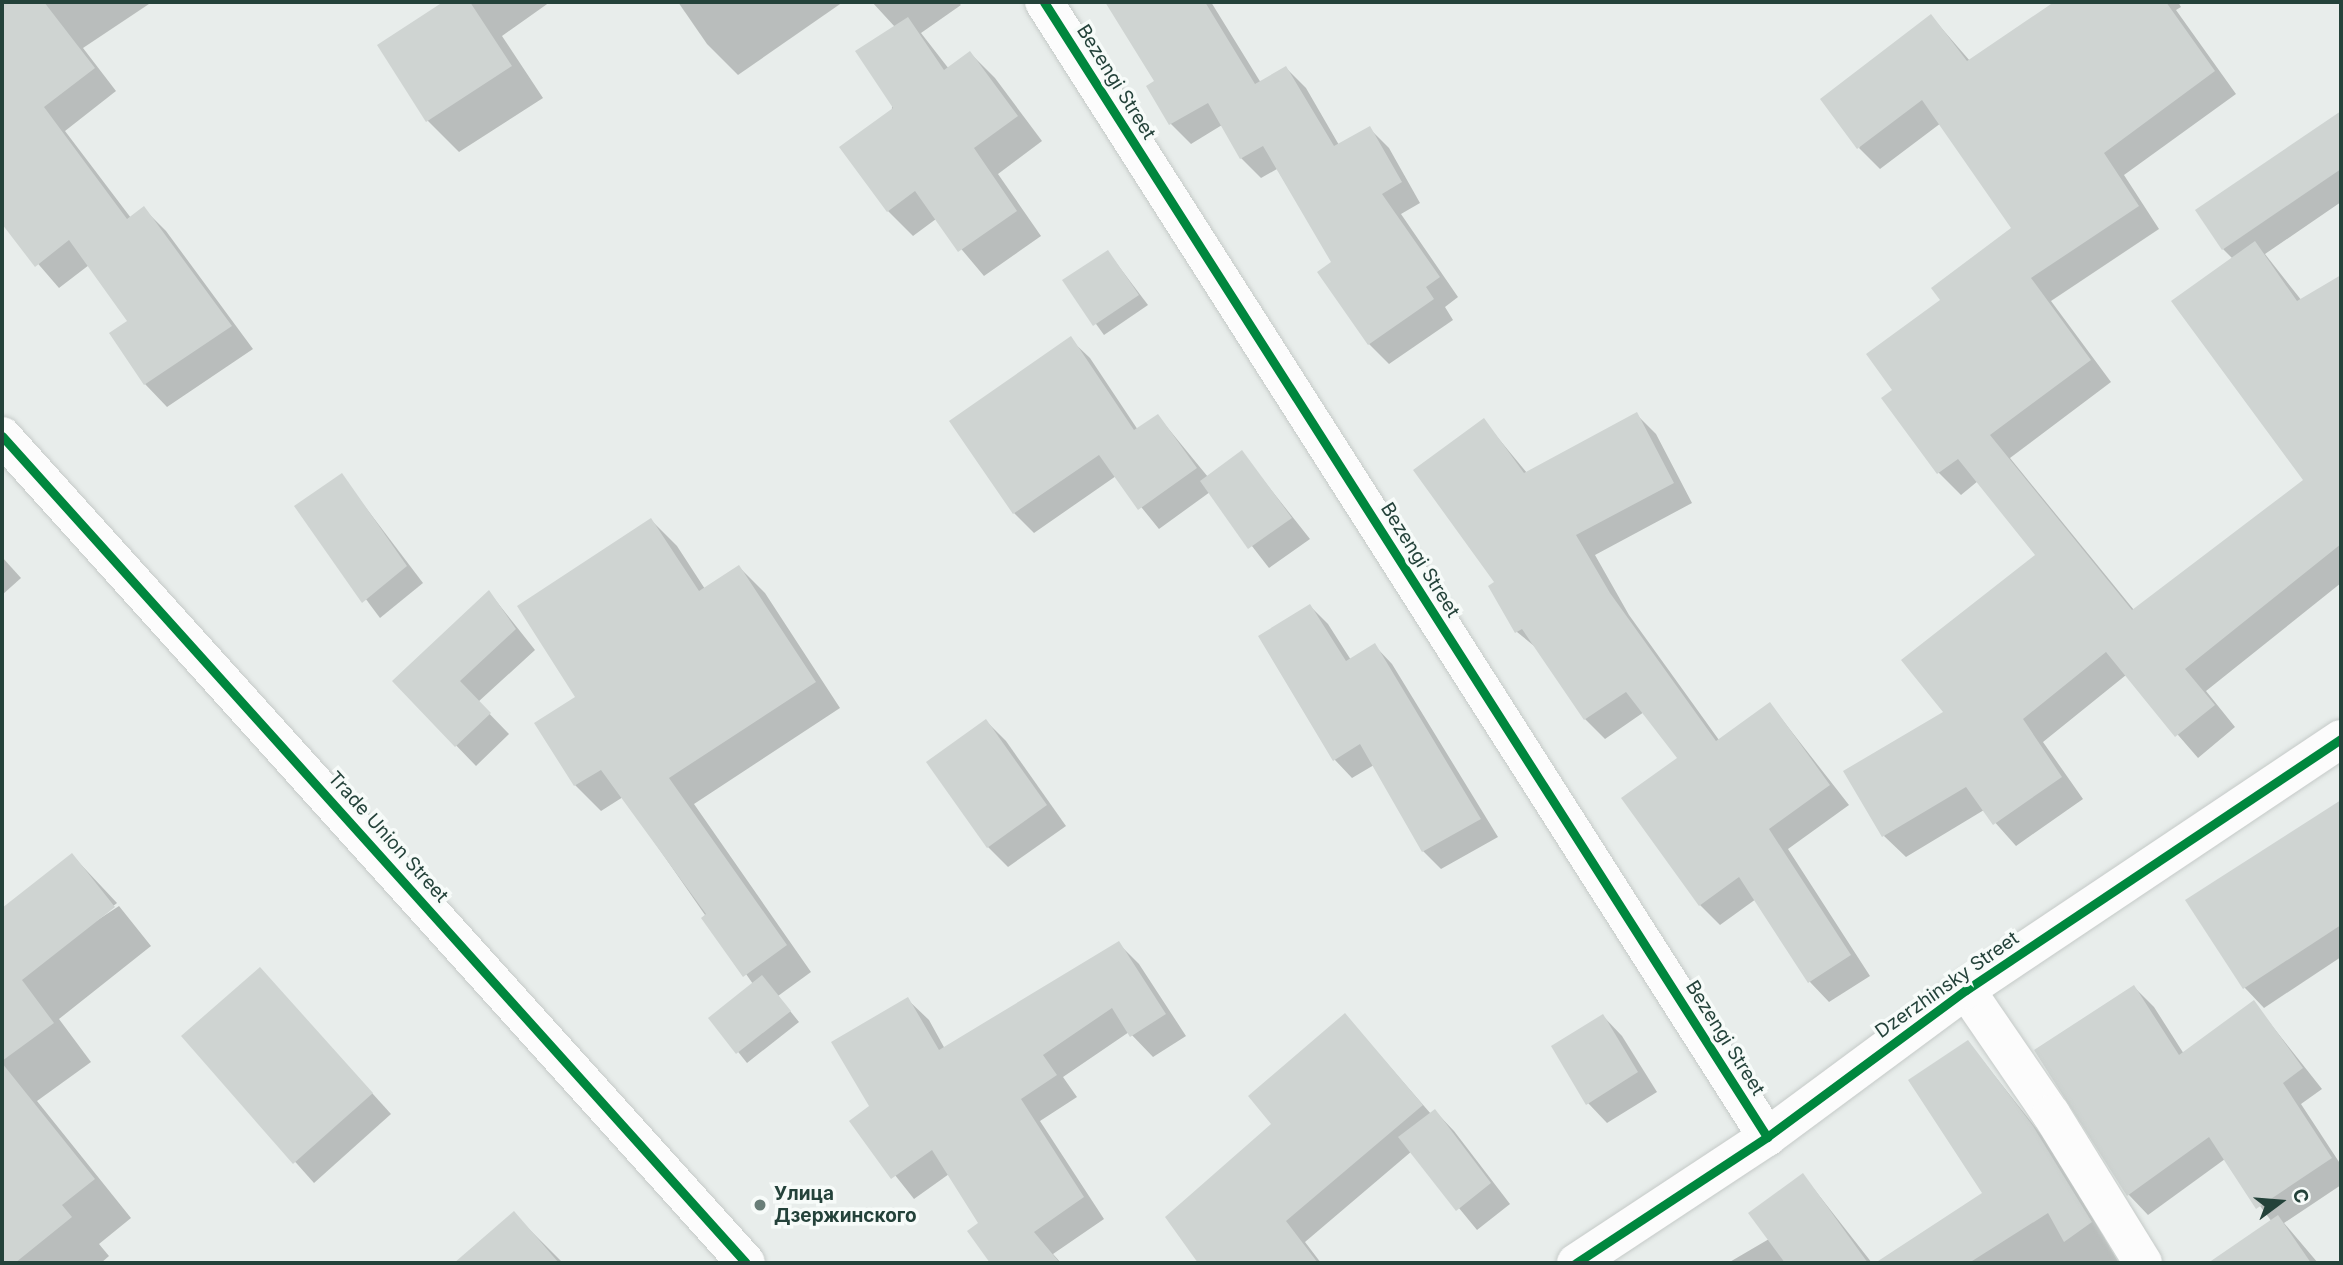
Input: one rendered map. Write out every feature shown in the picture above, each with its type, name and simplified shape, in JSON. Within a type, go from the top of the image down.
[{"type":"street","name":"Bezengi Street","points":[[1044,2],[1767,1137]]},
{"type":"street","name":"Trade Union Street","points":[[2,436],[746,1263]]},
{"type":"street","name":"Dzerzhinsky Street","points":[[1576,1263],[1767,1137],[1966,990],[2341,739]]},
{"type":"street","points":[[1966,990],[2051,1114],[2143,1263]]},
{"type":"building","points":[[2,2],[44,2],[95,68],[44,107],[127,219],[144,206],[232,326],[144,385],[109,333],[127,321],[69,240],[35,267],[2,224]]},
{"type":"building","points":[[443,2],[470,2],[512,66],[426,122],[377,45]]},
{"type":"building","points":[[1105,2],[1205,2],[1255,84],[1286,66],[1334,146],[1370,126],[1402,182],[1382,194],[1440,277],[1426,287],[1434,299],[1368,345],[1317,272],[1331,262],[1263,146],[1240,159],[1208,103],[1169,125],[1146,86],[1154,81]]},
{"type":"building","points":[[2054,2],[2166,2],[2215,71],[2104,153],[2139,206],[2031,278],[2091,360],[1990,435],[2132,610],[2303,480],[2171,301],[2255,241],[2297,301],[2341,275],[2341,544],[2185,669],[2215,705],[2175,737],[2106,652],[2023,719],[2062,777],[1993,825],[1966,787],[1882,837],[1843,771],[1943,712],[1901,660],[2035,555],[1958,459],[1937,474],[1881,398],[1892,390],[1866,354],[1940,300],[1931,288],[2011,228],[1922,100],[1857,149],[1820,99],[1931,14],[1967,61]]},
{"type":"building","points":[[908,17],[944,70],[970,51],[1018,116],[974,148],[1017,211],[958,252],[915,191],[887,212],[839,147],[893,108],[855,51]]},
{"type":"building","points":[[2341,111],[2341,169],[2222,250],[2195,210]]},
{"type":"building","points":[[1108,250],[1139,295],[1093,326],[1062,280]]},
{"type":"building","points":[[1071,336],[1134,430],[1158,414],[1197,468],[1138,510],[1099,455],[1013,514],[949,421]]},
{"type":"building","points":[[1637,412],[1674,483],[1576,535],[1610,593],[1716,741],[1770,702],[1830,785],[1769,829],[1851,955],[1808,983],[1739,877],[1699,906],[1621,798],[1677,758],[1626,692],[1584,720],[1522,629],[1515,633],[1488,586],[1494,582],[1413,470],[1484,418],[1524,473]]},
{"type":"building","points":[[1242,450],[1292,518],[1248,549],[1200,481]]},
{"type":"building","points":[[342,473],[407,566],[362,603],[294,506]]},
{"type":"building","points":[[651,518],[699,591],[739,565],[816,682],[669,778],[787,945],[743,977],[701,918],[706,914],[601,770],[574,786],[534,723],[575,697],[517,606]]},
{"type":"building","points":[[489,590],[516,629],[460,681],[491,713],[455,747],[392,681]]},
{"type":"building","points":[[1310,604],[1346,661],[1375,643],[1481,819],[1422,852],[1360,744],[1333,761],[1258,636]]},
{"type":"building","points":[[986,719],[1047,805],[987,848],[926,762]]},
{"type":"building","points":[[2341,800],[2341,925],[2243,989],[2185,900]]},
{"type":"building","points":[[72,853],[115,907],[22,980],[54,1023],[2,1061],[2,908]]},
{"type":"building","points":[[1119,941],[1166,1014],[1130,1037],[1112,1008],[1043,1055],[1057,1075],[1021,1099],[1084,1197],[1034,1232],[1060,1263],[990,1263],[967,1231],[978,1223],[932,1150],[891,1179],[849,1121],[869,1106],[831,1042],[908,997],[939,1050]]},
{"type":"building","points":[[260,967],[373,1093],[293,1164],[181,1036]]},
{"type":"building","points":[[762,975],[791,1011],[736,1054],[708,1018]]},
{"type":"building","points":[[2134,985],[2179,1055],[2254,1000],[2303,1068],[2283,1083],[2332,1158],[2256,1209],[2209,1137],[2127,1196],[2034,1050]]},
{"type":"building","points":[[1345,1013],[1423,1105],[1286,1221],[1318,1263],[1198,1263],[1165,1217],[1271,1124],[1248,1096]]},
{"type":"building","points":[[1603,1014],[1638,1072],[1586,1105],[1551,1046]]},
{"type":"building","points":[[1968,1040],[2033,1126],[2092,1222],[2064,1242],[2048,1213],[1969,1263],[1875,1263],[1982,1193],[1908,1080]]},
{"type":"building","points":[[2,1063],[95,1179],[62,1205],[72,1217],[15,1263],[2,1263]]},
{"type":"building","points":[[1435,1109],[1491,1183],[1456,1211],[1398,1137]]},
{"type":"building","points":[[1803,1173],[1868,1263],[1785,1263],[1748,1213]]},
{"type":"building","points":[[514,1211],[559,1263],[454,1263]]},
{"type":"building","points":[[2278,1215],[2311,1263],[2208,1263]]},
{"type":"cycle path","points":[[1044,2],[1767,1137]]},
{"type":"cycle path","points":[[2,436],[746,1263]]},
{"type":"cycle path","points":[[1576,1263],[1767,1137],[1966,990],[2341,739]]},
{"type":"place","name":"Улица Дзержинского","points":[[760,1205]]}]
